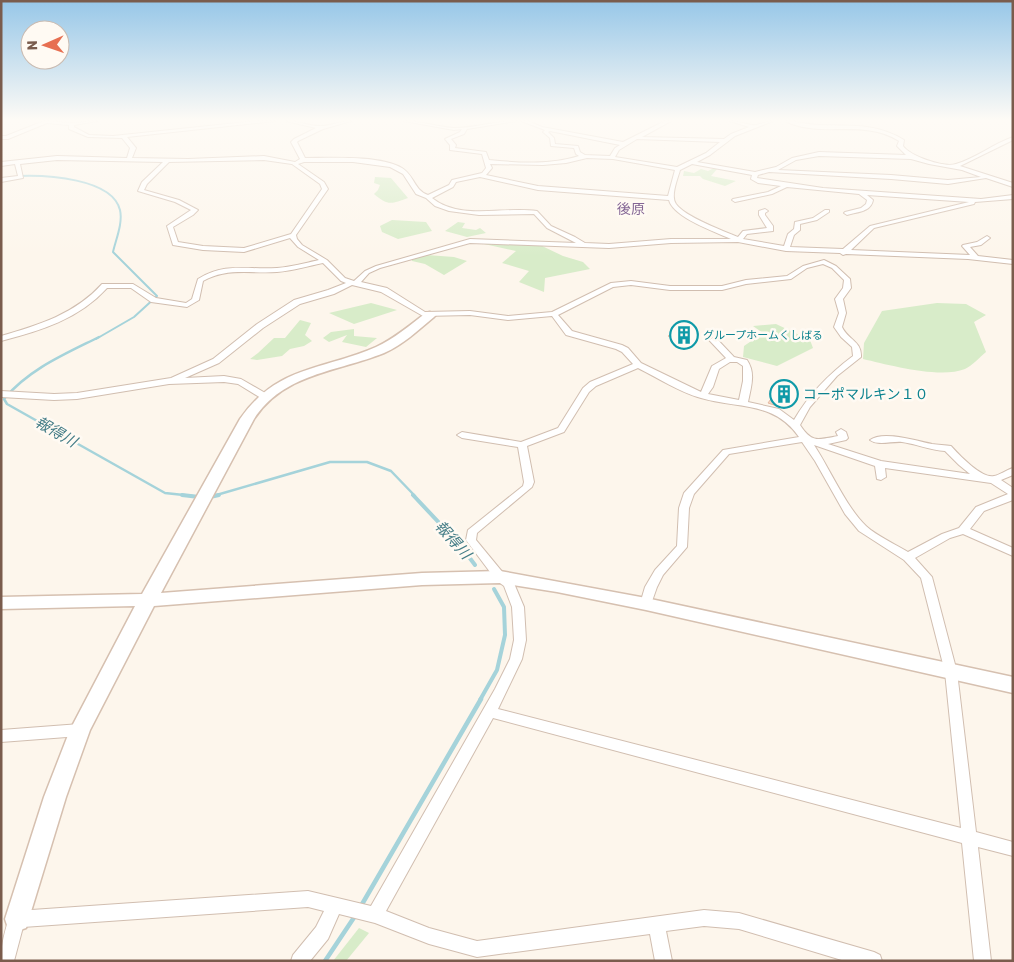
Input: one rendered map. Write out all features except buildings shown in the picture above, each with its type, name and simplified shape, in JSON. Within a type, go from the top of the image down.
[{"type":"street","points":[[1,180],[21,178],[18,166]]},
{"type":"street","points":[[162,166],[144,182],[141,191],[177,201],[195,210],[170,226],[175,244],[202,248],[244,250],[293,235],[325,189],[322,183],[298,166]]},
{"type":"street","points":[[392,166],[402,171],[411,186],[419,194],[430,197],[451,186],[454,181],[481,175],[488,170],[489,166]]},
{"type":"street","points":[[664,166],[678,169],[683,166]]},
{"type":"street","points":[[711,166],[755,174],[769,171],[780,166]]},
{"type":"street","points":[[947,166],[1013,185]]},
{"type":"street","points":[[678,169],[671,198],[673,205],[685,214],[740,240]]},
{"type":"street","points":[[769,171],[891,177],[921,186],[987,177]]},
{"type":"street","points":[[755,174],[754,179],[758,181],[785,186],[861,193],[981,201],[1013,197]]},
{"type":"street","points":[[481,175],[538,188],[671,198]]},
{"type":"street","points":[[735,200],[770,193],[785,186]]},
{"type":"street","points":[[921,186],[932,198]]},
{"type":"street","points":[[847,213],[863,209],[869,205],[870,200],[861,193]]},
{"type":"street","points":[[430,197],[434,204],[446,209],[500,213],[534,212],[539,214],[546,226],[575,238],[582,244]]},
{"type":"street","points":[[998,200],[1013,206]]},
{"type":"street","points":[[843,253],[872,227],[981,201]]},
{"type":"street","points":[[740,240],[745,232],[771,230],[762,215],[762,212],[765,211]]},
{"type":"street","points":[[786,249],[791,234],[797,230],[797,223],[812,220],[818,214],[827,211]]},
{"type":"street","points":[[293,235],[294,240],[300,246],[325,261],[338,276],[353,284],[384,290],[423,314],[470,313],[508,318],[554,314],[611,285],[631,283],[670,288],[722,288],[746,282],[789,278],[805,267],[824,262],[831,252]]},
{"type":"street","points":[[975,257],[965,246],[978,244],[987,238]]},
{"type":"street","points":[[169,382],[216,361],[260,326],[297,302],[353,284],[367,272],[384,264],[470,241],[626,246],[671,241],[740,240],[786,249],[843,253],[975,257],[1013,262]]},
{"type":"street","points":[[1,339],[33,330],[85,306],[106,286],[133,286],[154,300],[187,305],[195,300],[200,280],[214,272],[234,268],[276,270],[325,261]]},
{"type":"street","points":[[795,424],[806,406],[834,374],[857,357],[859,349],[857,345],[840,334],[838,327],[843,317],[843,309],[839,299],[847,288],[848,280],[834,267],[824,262]]},
{"type":"street","points":[[554,314],[569,333],[619,347],[625,350],[638,365],[703,396],[776,411],[795,424],[820,460],[850,514],[863,529],[908,557],[926,577],[951,672],[983,961]]},
{"type":"street","points":[[5,961],[55,797],[80,730],[115,660],[247,418],[264,396],[281,385],[304,374],[380,350],[397,342],[430,315]]},
{"type":"street","points":[[712,340],[730,355],[731,358],[729,360]]},
{"type":"street","points":[[703,396],[709,387],[715,368],[729,360],[738,358],[743,360],[747,366],[748,376],[743,403]]},
{"type":"street","points":[[462,435],[522,445],[561,430],[571,417],[586,390],[593,384],[638,365]]},
{"type":"street","points":[[1,394],[54,397],[77,396],[169,382],[233,380],[264,396]]},
{"type":"street","points":[[818,443],[843,438],[841,432]]},
{"type":"street","points":[[646,604],[651,586],[659,573],[682,547],[684,508],[689,493],[726,452],[805,438],[880,464],[962,479],[980,476]]},
{"type":"street","points":[[875,440],[900,439],[933,447],[943,443],[952,450],[962,463],[980,476],[994,480],[1013,492]]},
{"type":"street","points":[[375,915],[489,712],[516,660],[520,640],[518,607],[509,584],[500,577],[472,540],[472,532],[527,487],[529,482],[522,445]]},
{"type":"street","points":[[880,464],[881,477]]},
{"type":"street","points":[[994,480],[1013,471]]},
{"type":"street","points":[[908,557],[946,536],[963,530],[980,509],[1013,496]]},
{"type":"street","points":[[963,530],[1013,552]]},
{"type":"street","points":[[1,603],[148,600],[422,579],[500,577],[557,586],[646,604],[1013,685]]},
{"type":"street","points":[[489,712],[1013,849]]},
{"type":"street","points":[[1,736],[80,730]]},
{"type":"street","points":[[17,919],[308,899],[375,915],[429,936],[477,949],[658,926],[704,918],[739,921],[874,961]]},
{"type":"street","points":[[299,961],[322,933],[335,906]]},
{"type":"street","points":[[658,926],[664,961]]},
{"type":"green space","points":[[718,168],[711,176],[736,181],[725,186],[703,179],[700,176],[683,176],[684,171],[694,173],[701,169],[708,171]]},
{"type":"green space","points":[[375,177],[391,178],[408,198],[393,203],[383,201],[374,194],[380,185],[374,183]]},
{"type":"green space","points":[[392,220],[426,222],[432,231],[398,239],[382,232],[380,226]]},
{"type":"green space","points":[[458,222],[465,223],[462,228],[476,230],[480,228],[486,233],[467,237],[445,231]]},
{"type":"green space","points":[[475,242],[540,245],[563,256],[583,262],[590,269],[545,278],[544,292],[519,282],[529,271],[502,263],[516,251]]},
{"type":"green space","points":[[427,255],[454,257],[467,261],[444,275],[425,264],[412,261],[412,258]]},
{"type":"green space","points":[[371,303],[397,310],[354,324],[329,313]]},
{"type":"green space","points":[[937,303],[966,304],[986,315],[974,322],[986,352],[970,366],[955,372],[929,372],[863,359],[864,343],[882,311]]},
{"type":"green space","points":[[300,320],[311,323],[305,335],[312,341],[304,346],[290,349],[282,356],[257,360],[250,359],[274,338],[285,338]]},
{"type":"green space","points":[[776,324],[810,340],[813,348],[777,366],[743,357],[744,346],[763,333],[753,326]]},
{"type":"green space","points":[[354,329],[354,336],[377,338],[366,347],[342,342],[347,335],[329,342],[323,338],[331,332]]},
{"type":"green space","points":[[359,928],[369,933],[346,961],[333,961]]},
{"type":"waterway","name":"報得川","points":[[19,176],[45,176],[92,185],[105,191],[114,199],[120,210],[120,226],[113,252],[157,296],[134,317],[96,339]]},
{"type":"waterway","name":"報得川","points":[[99,337],[36,371],[14,388],[4,399],[7,404],[165,493],[193,496]]},
{"type":"waterway","name":"報得川","points":[[213,496],[330,462],[367,462],[391,471],[415,496]]},
{"type":"waterway","name":"報得川","points":[[182,495],[199,497]]},
{"type":"waterway","name":"報得川","points":[[210,497],[219,495]]},
{"type":"waterway","name":"報得川","points":[[413,495],[460,545],[475,565]]},
{"type":"waterway","name":"報得川","points":[[480,700],[497,670],[505,635],[504,607],[494,589]]},
{"type":"waterway","name":"報得川","points":[[361,906],[481,699]]},
{"type":"waterway","name":"報得川","points":[[325,961],[355,916]]},
{"type":"place","name":"グループホームくしばる","points":[[684,335]]},
{"type":"place","name":"コーポマルキン１０","points":[[784,394]]},
{"type":"district","name":"後原","points":[[631,209]]}]
